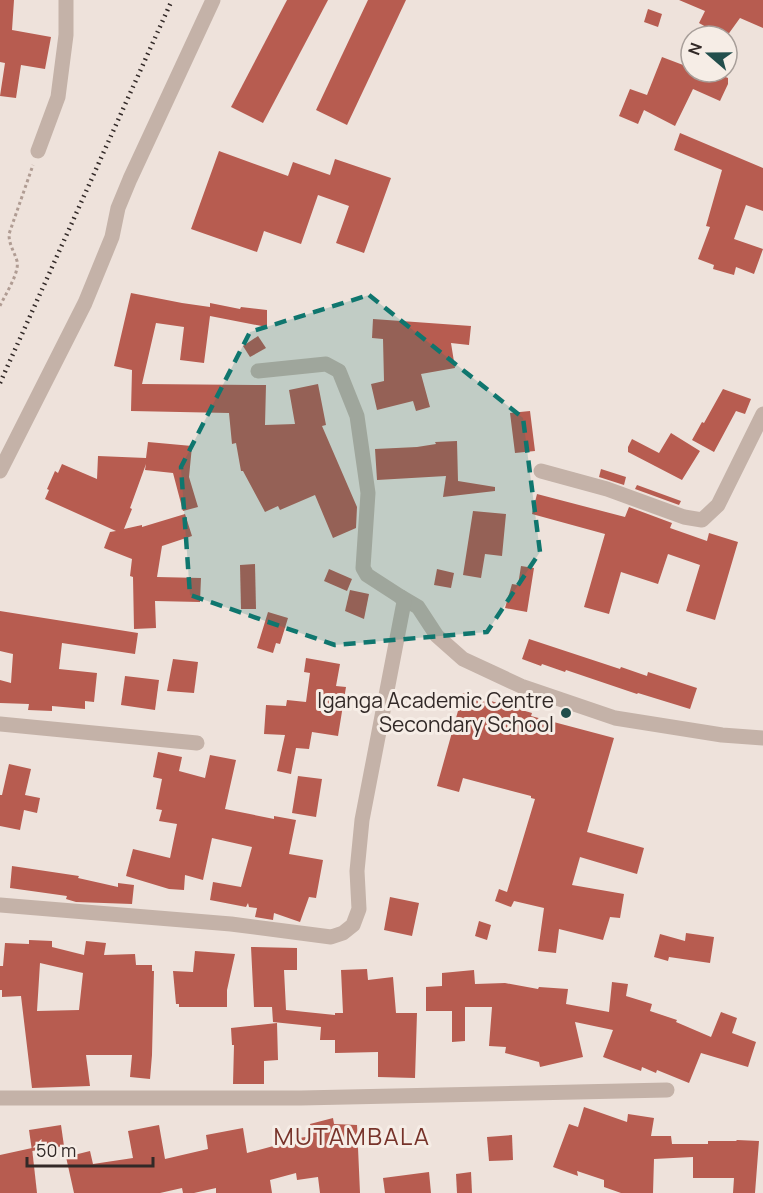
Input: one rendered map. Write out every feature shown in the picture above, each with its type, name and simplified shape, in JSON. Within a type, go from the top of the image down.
[{"type":"street","points":[[38,151],[58,96],[66,34],[66,0]]},
{"type":"street","points":[[0,471],[85,303],[112,237],[118,208],[130,179],[213,0]]},
{"type":"street","points":[[258,371],[326,364],[339,371],[357,416],[368,493],[363,568],[367,575],[418,607],[437,636],[463,659],[521,686],[615,718],[722,735],[763,738]]},
{"type":"street","points":[[541,471],[607,489],[684,517],[702,520],[718,505],[763,414]]},
{"type":"street","points":[[0,905],[231,924],[331,937],[343,933],[353,925],[359,909],[357,871],[362,820],[404,602],[401,597]]},
{"type":"street","points":[[0,723],[197,743]]},
{"type":"street","points":[[0,1098],[301,1098],[668,1090]]},
{"type":"path","points":[[0,306],[17,269],[17,261],[9,245],[9,234],[38,151]]},
{"type":"highlighted area","points":[[369,295],[523,418],[540,552],[487,632],[335,645],[190,595],[181,467],[250,332]]},
{"type":"building","points":[[0,0],[14,0],[12,30],[51,37],[45,69],[21,65],[16,98],[0,96],[5,63],[0,62]]},
{"type":"building","points":[[287,0],[328,0],[263,123],[231,107]]},
{"type":"building","points":[[368,0],[406,0],[347,125],[316,110]]},
{"type":"building","points":[[679,0],[763,0],[763,28],[740,18],[736,24],[701,24],[699,23],[705,11]]},
{"type":"building","points":[[648,9],[662,14],[658,27],[644,22]]},
{"type":"building","points":[[662,57],[679,63],[679,84],[728,84],[720,101],[693,89],[675,126],[644,110],[638,124],[619,116],[630,89],[647,95]]},
{"type":"building","points":[[680,133],[763,168],[763,211],[746,205],[734,239],[763,249],[754,274],[736,267],[734,275],[713,269],[714,265],[698,259],[710,227],[706,226],[722,170],[674,150]]},
{"type":"building","points":[[219,151],[288,176],[293,162],[330,175],[335,159],[391,178],[364,253],[336,243],[349,206],[318,195],[301,244],[264,231],[257,252],[191,229]]},
{"type":"building","points":[[131,293],[210,307],[210,303],[240,309],[241,307],[267,310],[267,327],[210,316],[204,363],[180,360],[184,327],[156,323],[142,384],[266,385],[265,425],[295,424],[289,390],[318,384],[326,425],[322,426],[357,507],[356,528],[333,538],[315,495],[280,510],[278,506],[265,512],[241,471],[236,443],[232,444],[229,413],[131,411],[132,370],[114,366]]},
{"type":"building","points":[[373,319],[471,326],[469,345],[451,343],[455,368],[421,374],[430,407],[416,411],[413,401],[377,410],[371,384],[384,381],[383,339],[372,338]]},
{"type":"building","points":[[258,336],[266,348],[250,357],[243,346]]},
{"type":"building","points":[[723,389],[751,399],[745,414],[736,411],[714,452],[692,440]]},
{"type":"building","points":[[530,411],[535,451],[515,453],[510,413]]},
{"type":"building","points":[[671,433],[700,451],[682,480],[628,452],[632,439],[659,453]]},
{"type":"building","points":[[457,441],[458,481],[495,487],[495,491],[443,497],[446,476],[377,480],[375,449],[417,447],[436,444],[435,442]]},
{"type":"building","points":[[148,442],[192,446],[189,477],[198,507],[183,511],[173,473],[145,470],[146,464],[124,529],[142,525],[142,527],[185,514],[192,536],[162,546],[157,577],[201,578],[200,602],[155,601],[156,628],[134,629],[133,577],[130,576],[132,559],[104,548],[110,532],[116,531],[45,499],[55,471],[58,473],[62,464],[97,479],[98,456],[146,458]]},
{"type":"building","points":[[601,469],[626,477],[624,485],[599,477]]},
{"type":"building","points":[[637,485],[681,501],[679,505],[635,489]]},
{"type":"building","points":[[537,494],[625,517],[629,507],[672,523],[670,528],[707,541],[709,533],[738,542],[715,620],[686,611],[700,565],[668,554],[658,584],[621,572],[609,614],[584,607],[605,534],[532,514]]},
{"type":"building","points":[[473,511],[506,514],[502,556],[485,554],[481,578],[463,575]]},
{"type":"building","points":[[255,564],[256,609],[241,609],[240,565]]},
{"type":"building","points":[[521,566],[534,568],[527,612],[505,608],[512,584],[518,585]]},
{"type":"building","points":[[329,569],[352,579],[347,591],[324,581]]},
{"type":"building","points":[[437,569],[454,573],[451,588],[434,585]]},
{"type":"building","points":[[350,590],[369,594],[364,619],[345,611]]},
{"type":"building","points":[[0,611],[138,633],[135,654],[62,643],[59,669],[97,673],[94,702],[85,701],[85,709],[52,706],[52,711],[28,710],[29,704],[0,703],[0,680],[11,683],[13,654],[0,651]]},
{"type":"building","points":[[268,612],[288,618],[280,644],[276,643],[273,653],[257,648]]},
{"type":"building","points":[[529,639],[620,669],[621,667],[647,676],[648,672],[697,688],[690,709],[566,670],[565,672],[542,664],[541,666],[522,659]]},
{"type":"building","points":[[306,658],[340,664],[336,686],[346,687],[338,736],[312,732],[309,749],[296,748],[291,774],[277,771],[285,735],[264,734],[266,705],[286,706],[287,700],[306,702],[310,673],[304,672]]},
{"type":"building","points":[[173,659],[198,662],[194,693],[167,691]]},
{"type":"building","points":[[125,676],[159,680],[155,710],[121,705]]},
{"type":"building","points":[[463,693],[532,713],[531,716],[614,738],[587,832],[644,848],[637,874],[580,857],[572,885],[624,894],[620,918],[610,917],[603,940],[559,929],[556,953],[538,951],[544,908],[514,901],[511,907],[495,901],[499,889],[507,892],[535,799],[463,778],[459,792],[437,786]]},
{"type":"building","points":[[158,752],[182,757],[179,771],[205,778],[210,755],[236,760],[225,809],[274,819],[274,816],[296,820],[289,854],[323,860],[316,898],[309,897],[300,922],[274,913],[273,920],[255,917],[257,908],[249,907],[248,903],[246,907],[210,900],[213,882],[241,887],[252,847],[212,838],[203,880],[185,875],[184,890],[169,889],[126,876],[133,849],[170,858],[177,824],[159,821],[162,810],[156,809],[162,779],[153,777]]},
{"type":"building","points":[[9,764],[31,769],[25,795],[40,798],[37,813],[24,810],[20,830],[0,826],[0,795],[2,795]]},
{"type":"building","points":[[298,776],[322,779],[316,817],[292,813]]},
{"type":"building","points":[[12,866],[79,876],[78,878],[118,887],[118,883],[134,885],[132,904],[76,902],[66,899],[67,896],[10,888]]},
{"type":"building","points":[[390,897],[419,903],[412,936],[384,930]]},
{"type":"building","points":[[479,921],[491,925],[487,940],[475,936]]},
{"type":"building","points":[[686,933],[714,937],[710,963],[669,957],[668,961],[654,957],[660,934],[685,941]]},
{"type":"building","points":[[29,940],[52,941],[52,947],[84,955],[86,941],[106,943],[104,955],[135,954],[136,965],[152,965],[152,971],[154,971],[150,1079],[130,1077],[132,1055],[86,1055],[90,1086],[32,1088],[21,996],[2,997],[2,990],[0,990],[0,966],[3,966],[5,943],[29,944]],"holes":[[[40,963],[83,973],[79,1010],[37,1011]]]},
{"type":"building","points":[[251,947],[297,948],[297,970],[284,970],[286,1010],[335,1015],[335,1013],[343,1013],[341,970],[367,969],[368,980],[393,977],[396,1013],[417,1013],[415,1078],[378,1077],[378,1052],[335,1053],[335,1040],[320,1040],[321,1027],[273,1022],[272,1007],[254,1007]]},
{"type":"building","points":[[195,951],[235,954],[227,990],[227,1007],[179,1007],[179,1004],[176,1004],[173,971],[193,972]]},
{"type":"building","points":[[474,970],[475,984],[505,983],[538,989],[539,987],[568,989],[566,1004],[609,1012],[612,982],[628,984],[626,996],[652,1004],[650,1011],[677,1020],[676,1022],[711,1037],[721,1012],[737,1018],[732,1033],[756,1042],[748,1067],[701,1053],[689,1083],[657,1070],[656,1073],[642,1067],[641,1071],[603,1057],[613,1030],[575,1022],[583,1057],[540,1067],[539,1062],[505,1053],[506,1047],[489,1046],[492,1007],[465,1007],[465,1041],[452,1042],[452,1011],[426,1011],[426,987],[442,986],[442,973]]},
{"type":"building","points":[[277,1023],[278,1060],[264,1061],[264,1084],[233,1084],[234,1045],[232,1045],[231,1028]]},
{"type":"building","points":[[584,1107],[627,1122],[628,1114],[654,1118],[651,1136],[671,1136],[672,1144],[759,1141],[755,1193],[733,1193],[734,1178],[693,1178],[693,1157],[654,1159],[653,1193],[621,1193],[604,1187],[604,1180],[577,1171],[578,1176],[553,1167],[569,1124],[578,1127]]},
{"type":"building","points":[[333,1118],[334,1124],[357,1125],[360,1193],[320,1193],[318,1177],[297,1180],[296,1173],[270,1180],[272,1193],[216,1193],[216,1188],[183,1193],[182,1188],[160,1193],[74,1193],[66,1157],[90,1151],[93,1164],[133,1158],[128,1131],[159,1125],[165,1159],[208,1149],[206,1135],[243,1128],[247,1153],[292,1141],[292,1139],[312,1136],[310,1124]]},
{"type":"building","points":[[61,1125],[64,1146],[32,1151],[29,1130]]},
{"type":"building","points":[[512,1135],[513,1160],[489,1161],[487,1137]]},
{"type":"building","points":[[32,1148],[37,1193],[0,1193],[0,1155]]},
{"type":"building","points":[[429,1172],[431,1193],[385,1193],[383,1178]]},
{"type":"building","points":[[471,1172],[472,1193],[457,1193],[456,1174]]},
{"type":"railway","points":[[0,383],[172,0]]},
{"type":"place","name":"Iganga Academic Centre Secondary School","points":[[566,713]]},
{"type":"district","name":"MUTAMBALA","points":[[352,1137]]}]
